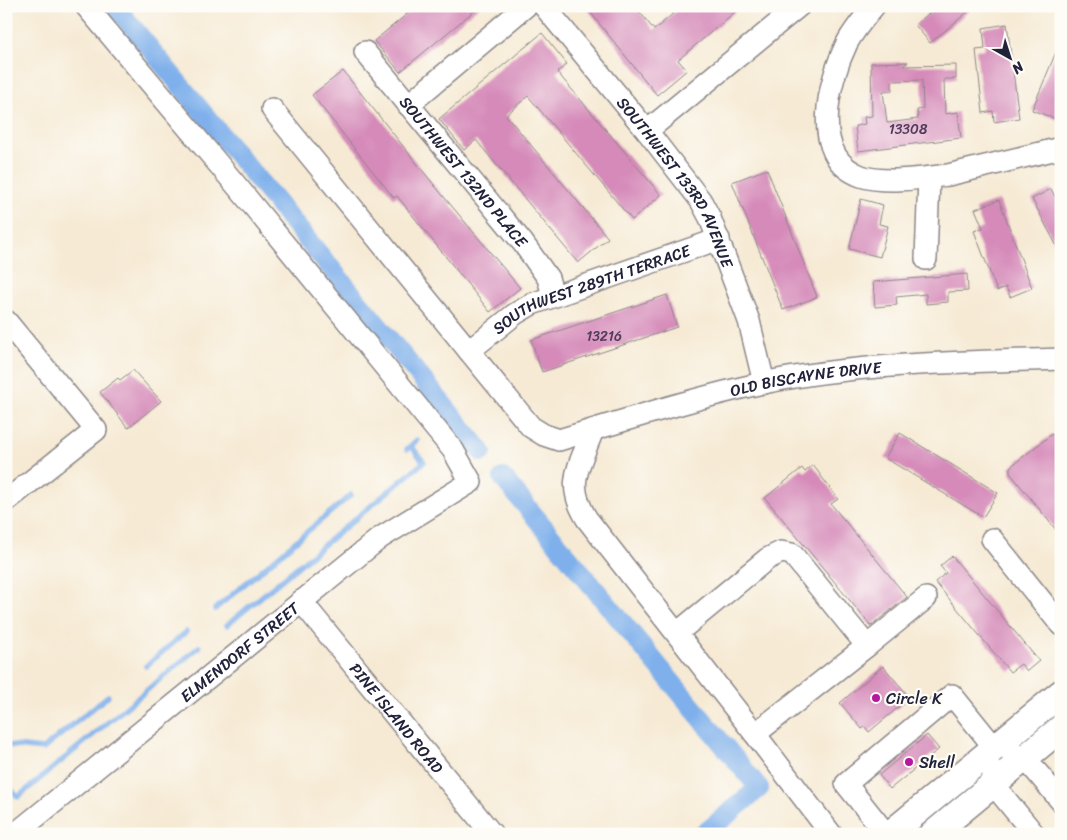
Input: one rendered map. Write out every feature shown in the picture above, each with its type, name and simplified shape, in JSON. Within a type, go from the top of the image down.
[{"type":"main road","points":[[890,834],[1061,693]]},
{"type":"main road","points":[[933,834],[1061,728]]},
{"type":"street","name":"ELMENDORF STREET","points":[[15,834],[380,538],[471,482],[453,450],[241,191],[86,6]]},
{"type":"street","points":[[408,105],[526,6]]},
{"type":"street","name":"SOUTHWEST 133RD AVENUE","points":[[544,6],[692,187],[710,218],[749,320],[764,383]]},
{"type":"street","points":[[647,131],[799,6]]},
{"type":"street","points":[[874,6],[861,21],[848,42],[832,81],[828,108],[829,142],[836,157],[847,169],[859,176],[873,179],[929,178],[1061,148]]},
{"type":"street","name":"SOUTHWEST 132ND PLACE","points":[[364,52],[539,263],[548,278],[553,295]]},
{"type":"street","points":[[272,109],[469,350]]},
{"type":"street","points":[[926,259],[929,178]]},
{"type":"street","name":"SOUTHWEST 289TH TERRACE","points":[[469,350],[515,314],[553,295],[719,239]]},
{"type":"street","points":[[6,321],[96,430],[6,501]]},
{"type":"street","name":"OLD BISCAYNE DRIVE","points":[[469,350],[531,427],[544,435],[559,440],[656,410],[764,383],[884,368],[1061,359]]},
{"type":"street","points":[[593,430],[574,482],[574,493],[578,505],[831,834]]},
{"type":"street","points":[[992,539],[1061,625]]},
{"type":"street","points":[[677,633],[766,559],[781,552],[792,554],[867,646]]},
{"type":"street","points":[[755,734],[926,598]]},
{"type":"street","name":"PINE ISLAND ROAD","points":[[301,601],[492,834]]},
{"type":"street","points":[[886,834],[846,784],[952,695],[994,747],[1025,758],[1061,801]]},
{"type":"street","points":[[994,747],[993,784],[1034,834]]},
{"type":"building","points":[[417,6],[480,6],[400,72],[374,41]]},
{"type":"building","points":[[585,6],[635,6],[654,30],[682,6],[742,6],[678,60],[687,70],[657,95]]},
{"type":"building","points":[[938,6],[975,6],[930,43],[915,25]]},
{"type":"building","points":[[1007,24],[1019,118],[994,122],[993,111],[983,113],[976,50],[985,49],[983,28]]},
{"type":"building","points":[[542,33],[567,64],[557,72],[661,195],[632,220],[528,96],[506,115],[608,238],[578,263],[476,140],[464,150],[439,119]]},
{"type":"building","points":[[1061,40],[1061,121],[1032,110]]},
{"type":"building","points":[[908,62],[903,66],[956,65],[956,79],[944,79],[945,114],[958,112],[961,138],[858,151],[855,126],[865,124],[864,117],[872,116],[871,63]],"holes":[[[922,80],[923,109],[917,110],[918,119],[887,123],[883,91],[892,91],[892,81]]]},
{"type":"building","points":[[343,71],[520,288],[490,312],[397,196],[394,198],[312,95]]},
{"type":"building","points":[[767,169],[817,297],[783,310],[732,182]]},
{"type":"building","points":[[1051,189],[1061,208],[1061,254],[1032,199]]},
{"type":"building","points":[[861,199],[883,205],[879,224],[888,226],[880,257],[849,249]]},
{"type":"building","points":[[999,200],[1032,288],[1010,297],[1006,287],[997,291],[974,231],[983,228],[975,209]]},
{"type":"building","points":[[967,274],[968,291],[948,292],[948,302],[926,304],[926,294],[896,297],[897,305],[875,307],[873,282]]},
{"type":"building","points":[[667,295],[677,327],[542,372],[531,340]]},
{"type":"building","points":[[133,370],[161,401],[128,428],[100,392],[118,378],[120,380]]},
{"type":"building","points":[[900,433],[998,493],[983,517],[885,458]]},
{"type":"building","points":[[1052,434],[1061,445],[1061,536],[1010,473],[1010,467]]},
{"type":"building","points":[[813,465],[838,499],[831,504],[907,597],[871,626],[765,498],[802,468],[805,472]]},
{"type":"building","points":[[952,556],[1039,661],[1027,671],[1021,664],[1010,672],[935,582],[946,573],[940,566]]},
{"type":"building","name":"Circle K","points":[[883,666],[906,693],[903,695],[907,700],[869,732],[865,727],[862,729],[840,703]]},
{"type":"building","name":"Shell","points":[[927,735],[939,749],[890,789],[879,775]]},
{"type":"waterway","points":[[115,6],[482,452]]},
{"type":"waterway","points":[[407,449],[417,440]]},
{"type":"waterway","points":[[227,625],[424,462],[411,446]]},
{"type":"waterway","points":[[503,478],[759,788],[704,834]]},
{"type":"waterway","points":[[215,609],[351,495]]},
{"type":"waterway","points":[[146,666],[186,632]]},
{"type":"waterway","points":[[6,784],[18,797],[199,647]]},
{"type":"waterway","points":[[6,745],[43,749],[108,696]]},
{"type":"place","name":"Circle K","points":[[876,698]]},
{"type":"place","name":"Shell","points":[[909,762]]}]
